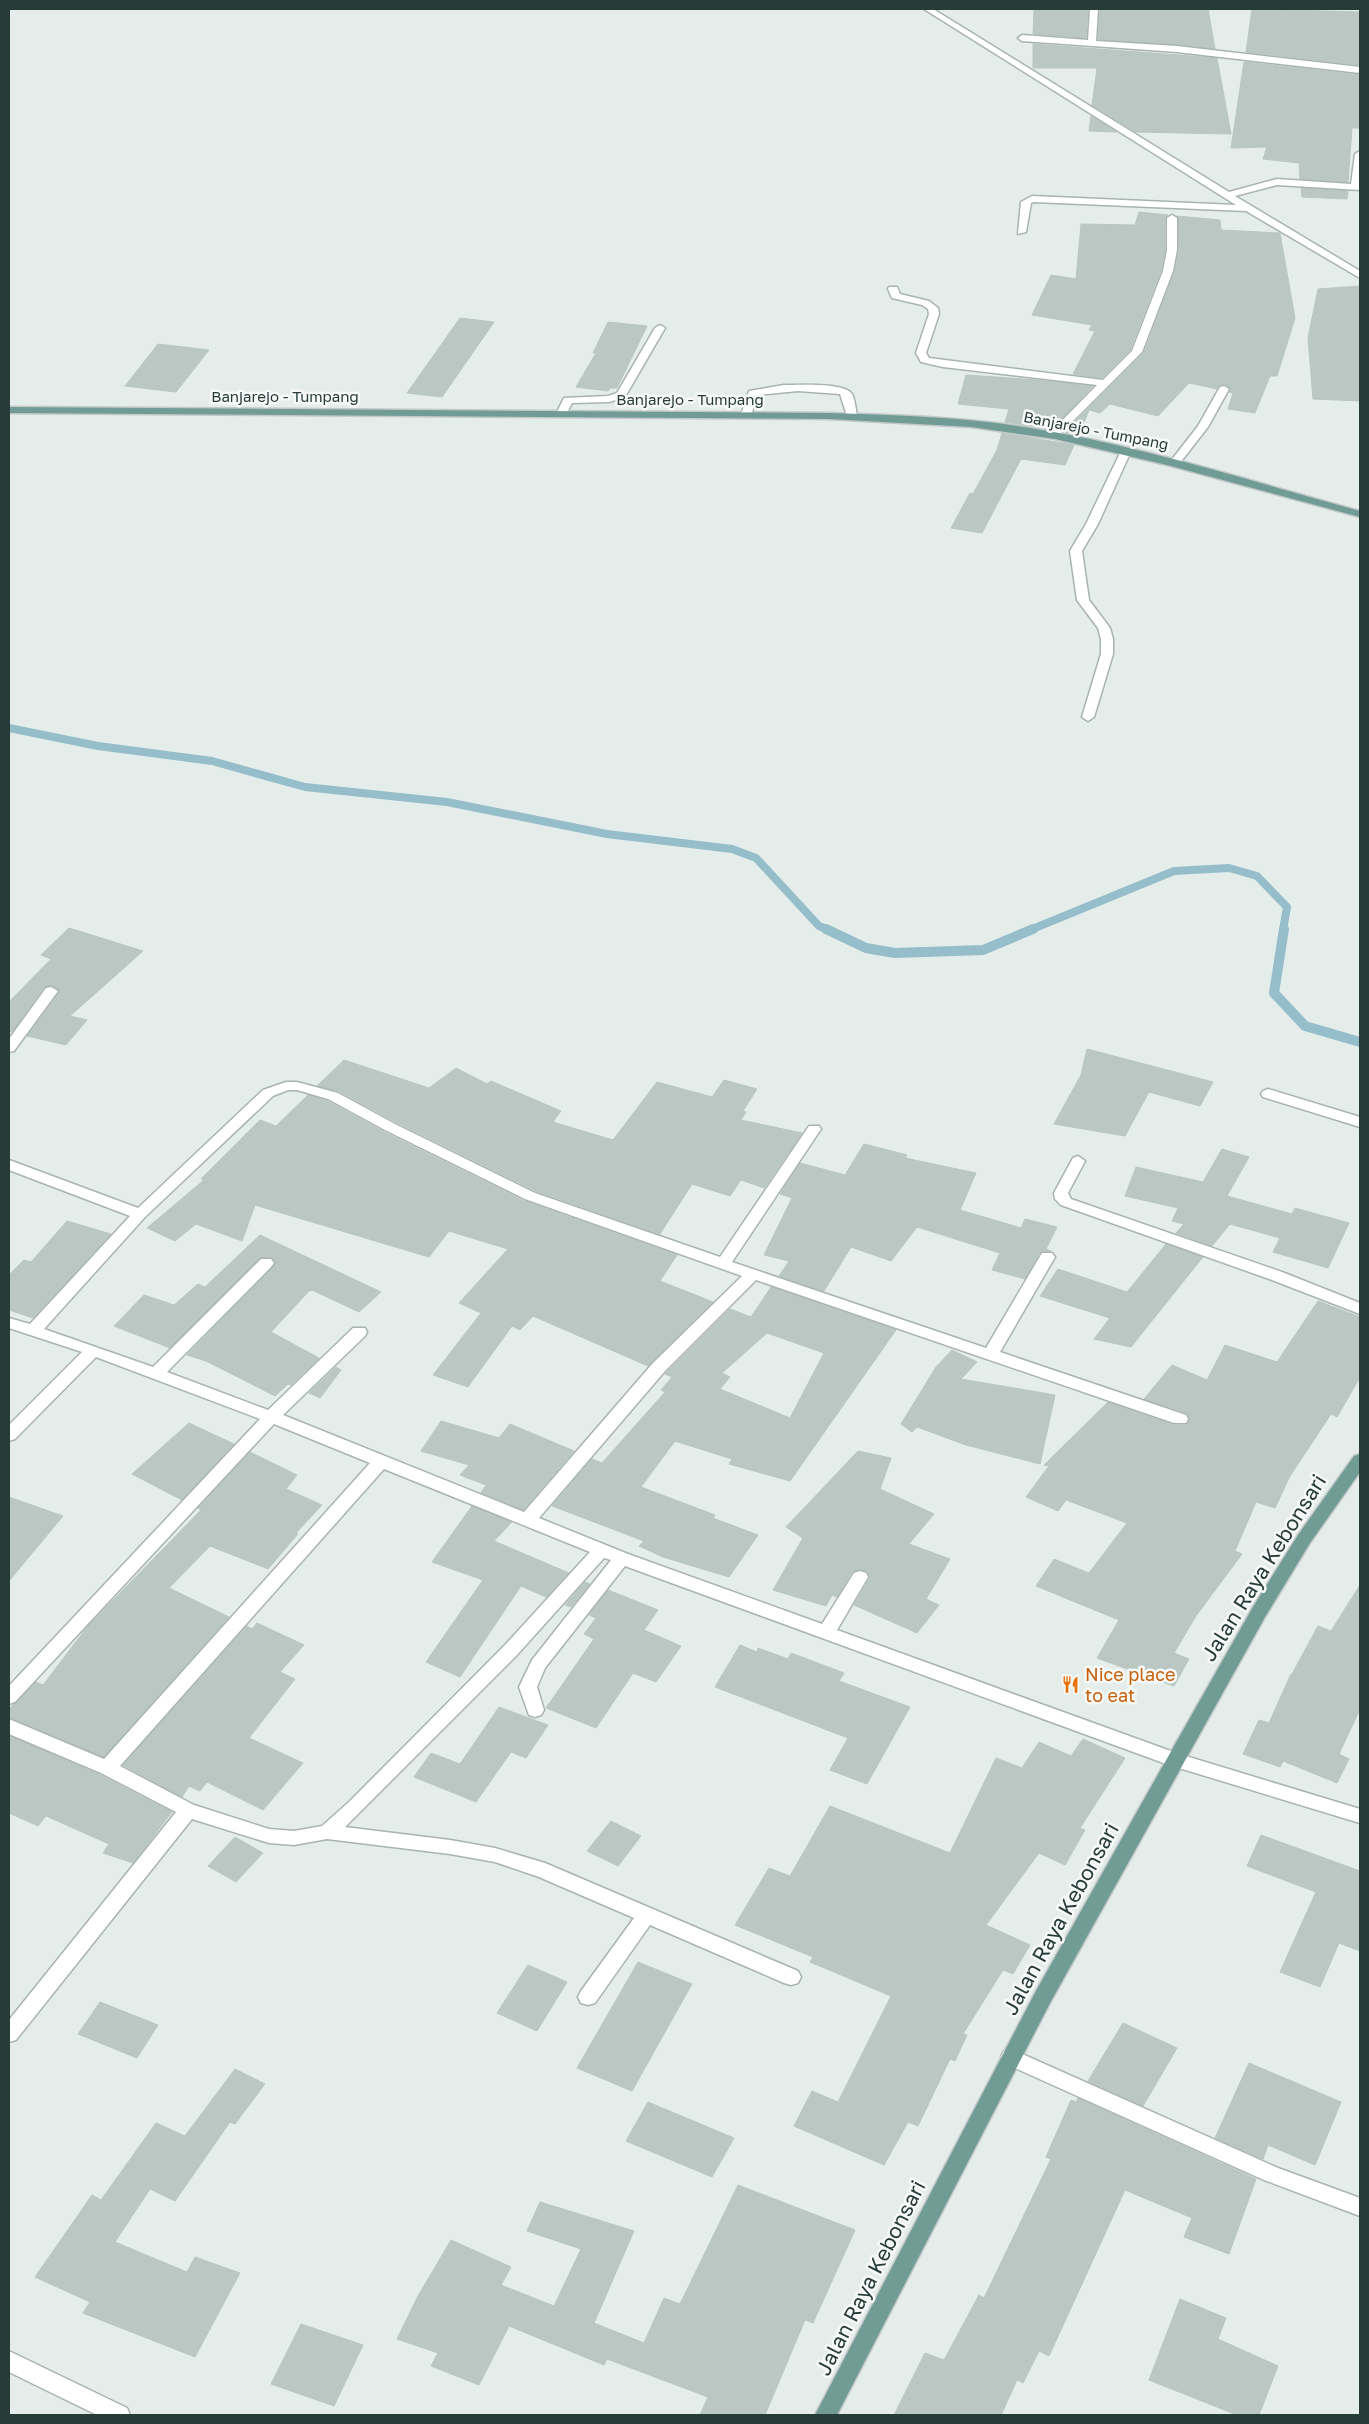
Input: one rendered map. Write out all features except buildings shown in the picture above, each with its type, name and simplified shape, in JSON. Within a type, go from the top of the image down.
[{"type":"main road","name":"Banjarejo - Tumpang","points":[[9,410],[852,416],[947,422],[1053,435],[1126,450],[1360,514]]},
{"type":"main road","name":"Jalan Raya Kebonsari","points":[[826,2415],[1011,2058],[1175,1760],[1259,1612],[1304,1539],[1360,1460]]},
{"type":"street","points":[[928,9],[1230,194],[1248,208],[1360,275]]},
{"type":"street","points":[[1092,42],[1094,9]]},
{"type":"street","points":[[1022,38],[1092,42],[1360,70]]},
{"type":"street","points":[[1230,194],[1285,182],[1358,187],[1360,154]]},
{"type":"street","points":[[1021,232],[1027,201],[1032,198],[1248,208]]},
{"type":"street","points":[[1053,435],[1133,357],[1144,335],[1168,271],[1172,250],[1172,218]]},
{"type":"street","points":[[893,289],[896,296],[926,303],[933,308],[934,314],[921,352],[925,360],[1105,383]]},
{"type":"street","points":[[561,414],[568,400],[609,399],[622,395],[660,328]]},
{"type":"street","points":[[746,415],[753,393],[764,389],[787,389],[844,392],[847,395],[852,416]]},
{"type":"street","points":[[1175,462],[1203,427],[1224,389]]},
{"type":"street","points":[[1088,717],[1107,654],[1107,639],[1101,623],[1083,600],[1076,551],[1092,524],[1126,450]]},
{"type":"street","points":[[9,1048],[51,990]]},
{"type":"street","points":[[33,1331],[140,1214],[268,1093],[286,1086],[297,1086],[333,1096],[399,1132],[530,1196],[723,1264],[1180,1419]]},
{"type":"street","points":[[1268,1094],[1360,1122]]},
{"type":"street","points":[[723,1264],[814,1129]]},
{"type":"street","points":[[1078,1161],[1061,1193],[1062,1199],[1066,1202],[1277,1276],[1360,1309]]},
{"type":"street","points":[[9,1165],[140,1214]]},
{"type":"street","points":[[990,1355],[1047,1257]]},
{"type":"street","points":[[155,1374],[266,1263]]},
{"type":"street","points":[[528,1519],[659,1367],[753,1274]]},
{"type":"street","points":[[9,1323],[93,1350],[271,1417],[622,1558],[827,1631],[1175,1760],[1360,1816]]},
{"type":"street","points":[[9,1697],[271,1417],[359,1332]]},
{"type":"street","points":[[9,1435],[93,1350]]},
{"type":"street","points":[[108,1768],[381,1461]]},
{"type":"street","points":[[327,1832],[356,1806],[511,1650],[601,1550]]},
{"type":"street","points":[[536,1710],[528,1687],[538,1664],[622,1558]]},
{"type":"street","points":[[827,1631],[860,1577]]},
{"type":"street","points":[[9,1726],[108,1768],[188,1810],[269,1836],[294,1838],[327,1832],[384,1838],[495,1855],[545,1870],[791,1977]]},
{"type":"street","points":[[9,2034],[188,1810]]},
{"type":"street","points":[[588,1997],[647,1914]]},
{"type":"street","points":[[1011,2058],[1271,2174],[1360,2207]]},
{"type":"street","points":[[9,2361],[119,2415]]},
{"type":"waterway","points":[[9,728],[98,746],[212,761],[305,787],[447,802],[607,834],[732,849],[756,858],[819,926],[829,930]]},
{"type":"waterway","points":[[1030,930],[1174,871],[1229,868],[1257,876],[1287,907],[1283,930]]},
{"type":"waterway","points":[[826,929],[866,948],[895,953],[983,950],[1033,929]]},
{"type":"waterway","points":[[1284,929],[1274,993],[1305,1026],[1360,1042]]},
{"type":"place","name":"Nice place to eat","points":[[1071,1685]]}]
